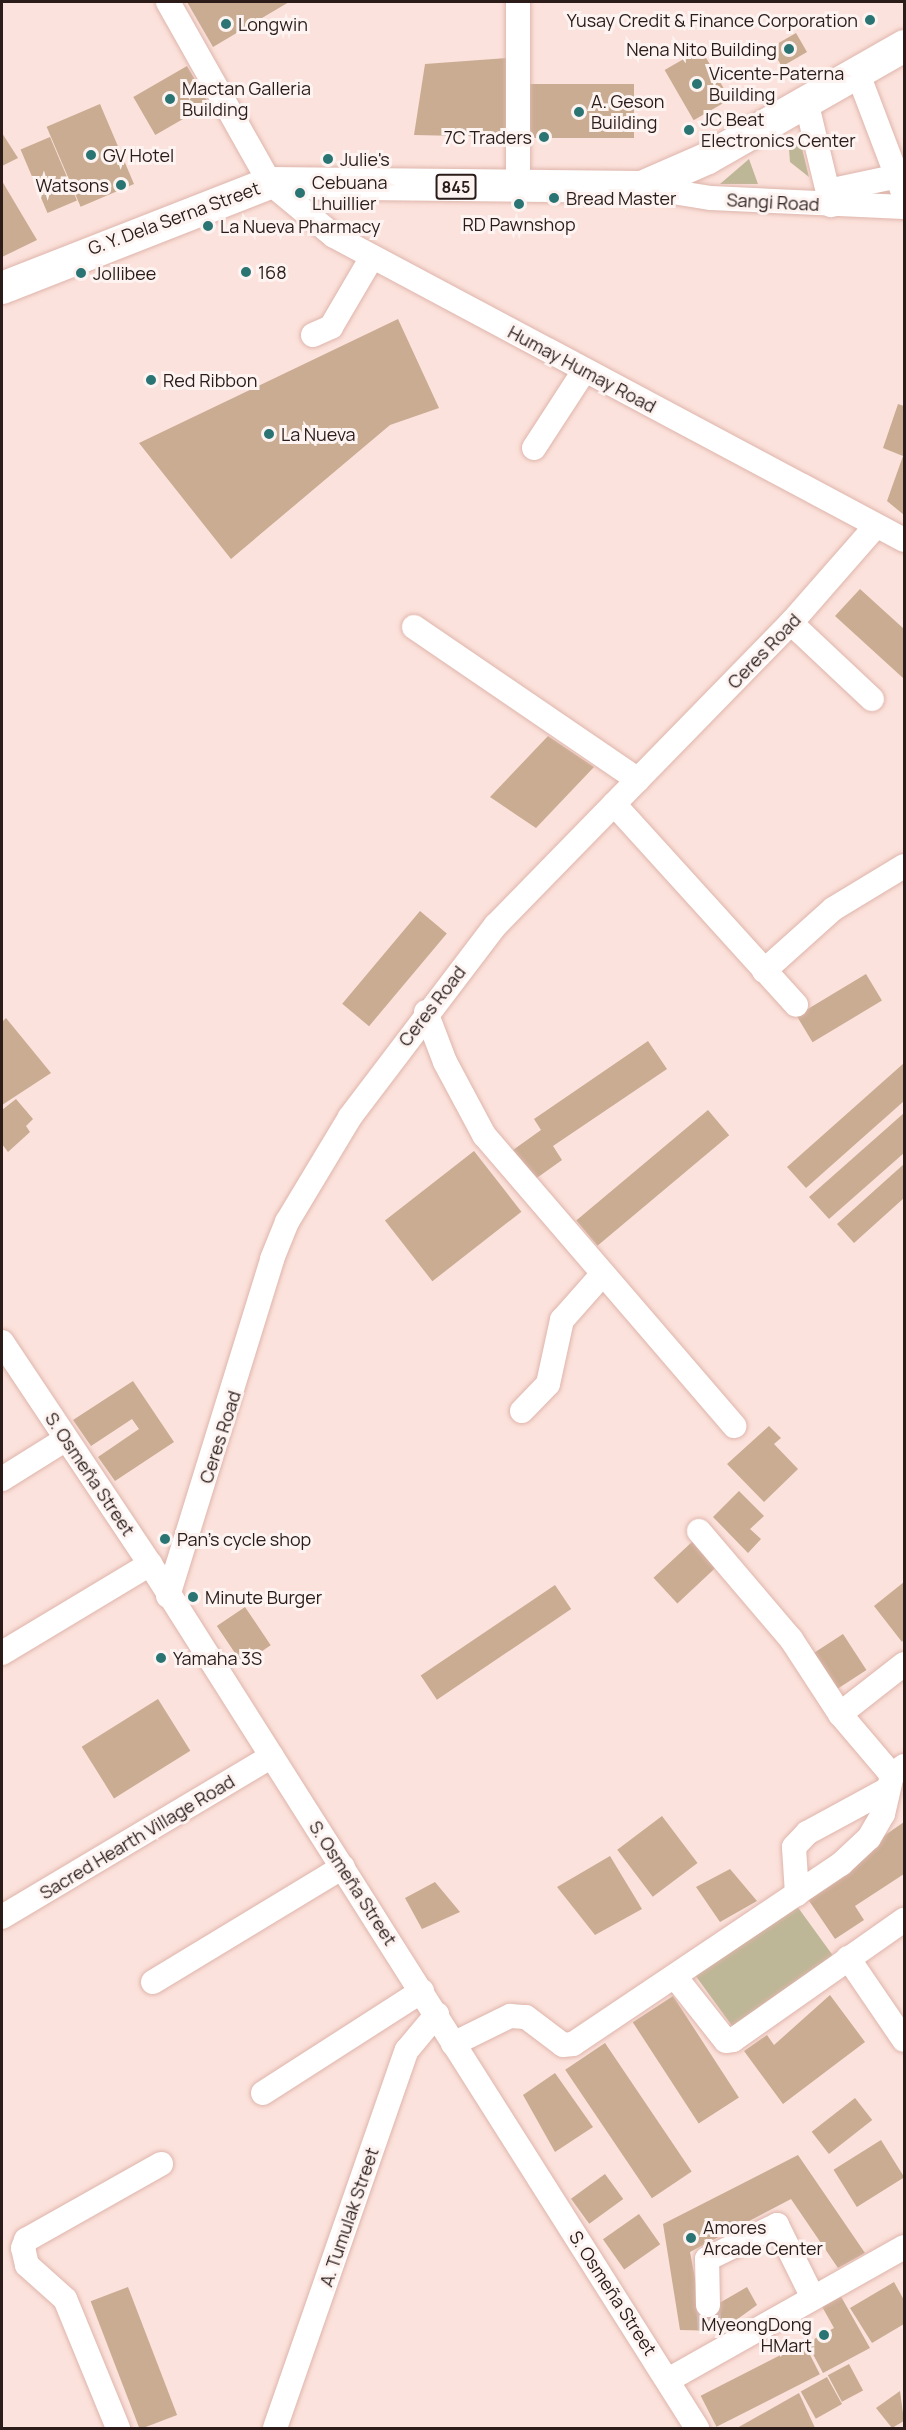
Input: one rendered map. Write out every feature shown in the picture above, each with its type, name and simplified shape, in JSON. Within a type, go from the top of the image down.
[{"type":"main road","name":"845","points":[[642,187],[676,175],[807,105],[904,46]]},
{"type":"main road","name":"G. Y. Dela Serna Street","points":[[2,288],[270,183],[518,188],[642,187]]},
{"type":"street","points":[[168,2],[270,183]]},
{"type":"street","points":[[518,188],[522,3]]},
{"type":"street","points":[[807,105],[830,198],[901,185],[858,74]]},
{"type":"street","name":"Humay Humay Road","points":[[270,183],[334,236],[875,527],[904,540]]},
{"type":"street","name":"Sangi Road","points":[[642,187],[711,198],[830,198],[904,207]]},
{"type":"street","points":[[313,335],[331,327],[372,257]]},
{"type":"street","points":[[534,448],[584,370]]},
{"type":"street","name":"Ceres Road","points":[[168,1596],[287,1221],[350,1117],[426,1012],[496,925],[791,623],[875,527]]},
{"type":"street","points":[[791,623],[872,699]]},
{"type":"street","points":[[414,627],[638,780]]},
{"type":"street","points":[[614,804],[796,1005]]},
{"type":"street","points":[[764,971],[833,909],[904,866]]},
{"type":"street","points":[[426,1012],[471,1118],[600,1277],[662,1338],[734,1426]]},
{"type":"street","points":[[522,1411],[548,1384],[562,1320],[600,1277]]},
{"type":"street","name":"S. Osmeña Street","points":[[2,1342],[150,1564],[168,1596],[437,2014],[453,2044],[697,2428]]},
{"type":"street","points":[[2,1479],[66,1439]]},
{"type":"street","points":[[699,1531],[791,1638],[840,1714],[895,1777]]},
{"type":"street","points":[[2,1653],[150,1564]]},
{"type":"street","points":[[840,1714],[904,1664]]},
{"type":"street","name":"Sacred Hearth Village Road","points":[[2,1917],[272,1756]]},
{"type":"street","points":[[453,2044],[510,2016],[526,2017],[563,2045],[573,2044],[676,1978],[797,1894],[869,1838],[883,1814],[895,1777]]},
{"type":"street","points":[[797,1894],[794,1847],[807,1833],[895,1777]]},
{"type":"street","points":[[153,1982],[343,1867]]},
{"type":"street","points":[[676,1978],[726,2041],[733,2040],[904,1921]]},
{"type":"street","points":[[848,1958],[904,2040]]},
{"type":"street","points":[[263,2093],[422,1991]]},
{"type":"street","name":"A. Tumulak Street","points":[[282,2424],[407,2050],[437,2014]]},
{"type":"street","points":[[118,2428],[65,2299],[27,2265],[23,2248],[26,2240],[161,2164]]},
{"type":"street","points":[[708,2305],[707,2259],[777,2225],[813,2298]]},
{"type":"street","points":[[668,2380],[712,2342],[813,2298],[904,2247]]},
{"type":"shaded area","points":[[799,136],[809,177],[790,162],[789,149]]},
{"type":"shaded area","points":[[749,159],[758,184],[720,184]]},
{"type":"shaded area","points":[[794,1902],[834,1957],[734,2029],[694,1974]]},
{"type":"building","name":"Longwin","points":[[187,2],[289,2],[213,47]]},
{"type":"building","name":"Nena Nito Building","points":[[796,33],[807,52],[782,67],[771,48]]},
{"type":"building","name":"Vicente-Paterna Building","points":[[701,49],[730,99],[694,120],[665,70]]},
{"type":"building","points":[[507,58],[506,137],[414,135],[425,64]]},
{"type":"building","name":"Mactan Galleria Building","points":[[187,66],[209,104],[155,135],[133,97]]},
{"type":"building","name":"A. Geson Building","points":[[523,84],[634,84],[634,138],[523,138]]},
{"type":"building","name":"GV Hotel","points":[[100,104],[134,184],[81,207],[47,127]]},
{"type":"building","points":[[2,133],[18,158],[2,166]]},
{"type":"building","points":[[50,137],[77,201],[48,213],[21,150]]},
{"type":"building","points":[[2,181],[37,240],[2,257]]},
{"type":"building","name":"La Nueva","points":[[398,319],[439,408],[390,425],[231,559],[139,443]]},
{"type":"building","points":[[898,404],[904,406],[904,515],[887,501],[903,456],[883,448]]},
{"type":"building","points":[[860,589],[904,629],[903,678],[835,616]]},
{"type":"building","points":[[548,736],[594,767],[536,828],[490,797]]},
{"type":"building","points":[[420,911],[447,933],[369,1026],[342,1004]]},
{"type":"building","points":[[866,974],[882,1001],[813,1042],[797,1016]]},
{"type":"building","points":[[6,1018],[51,1073],[2,1105],[2,1022]]},
{"type":"building","points":[[648,1041],[667,1069],[553,1146],[562,1160],[534,1180],[513,1150],[541,1130],[534,1119]]},
{"type":"building","points":[[904,1063],[904,1101],[806,1188],[787,1167]]},
{"type":"building","points":[[16,1099],[33,1119],[26,1126],[30,1132],[8,1152],[2,1144],[2,1110]]},
{"type":"building","points":[[708,1110],[729,1135],[597,1246],[576,1221]]},
{"type":"building","points":[[904,1113],[904,1153],[829,1219],[809,1197]]},
{"type":"building","points":[[474,1151],[521,1212],[432,1281],[385,1221]]},
{"type":"building","points":[[904,1164],[904,1198],[854,1243],[837,1224]]},
{"type":"building","points":[[133,1381],[174,1442],[115,1481],[98,1457],[139,1429],[132,1419],[91,1446],[73,1420]]},
{"type":"building","points":[[769,1426],[781,1438],[774,1444],[798,1469],[764,1502],[727,1464]]},
{"type":"building","points":[[739,1491],[764,1516],[750,1529],[761,1539],[748,1553],[713,1517]]},
{"type":"building","points":[[693,1541],[717,1567],[677,1603],[654,1578]]},
{"type":"building","points":[[904,1582],[904,1639],[902,1642],[874,1606]]},
{"type":"building","points":[[555,1585],[571,1609],[437,1700],[421,1676]]},
{"type":"building","points":[[245,1607],[271,1645],[243,1664],[217,1626]]},
{"type":"building","points":[[843,1634],[866,1670],[835,1691],[811,1655]]},
{"type":"building","points":[[158,1699],[190,1751],[114,1798],[82,1747]]},
{"type":"building","points":[[662,1816],[698,1863],[653,1897],[617,1850]]},
{"type":"building","points":[[904,1822],[904,1874],[855,1906],[864,1920],[835,1939],[803,1892]]},
{"type":"building","points":[[610,1856],[642,1909],[595,1935],[557,1887]]},
{"type":"building","points":[[730,1869],[757,1901],[720,1922],[696,1887]]},
{"type":"building","points":[[435,1882],[460,1912],[422,1929],[405,1898]]},
{"type":"building","points":[[830,1995],[865,2042],[783,2104],[744,2051],[767,2035],[774,2045]]},
{"type":"building","points":[[673,1996],[739,2097],[699,2124],[633,2022]]},
{"type":"building","points":[[605,2043],[692,2172],[652,2198],[565,2070]]},
{"type":"building","points":[[555,2073],[593,2127],[555,2152],[523,2095]]},
{"type":"building","points":[[855,2098],[872,2120],[829,2154],[812,2132]]},
{"type":"building","points":[[881,2140],[904,2178],[857,2207],[834,2170]]},
{"type":"building","name":"Amores Arcade Center","points":[[798,2155],[865,2253],[838,2268],[791,2199],[690,2252],[700,2305],[716,2305],[747,2287],[757,2305],[721,2331],[680,2330],[663,2224]]},
{"type":"building","points":[[605,2174],[623,2199],[589,2224],[571,2199]]},
{"type":"building","points":[[639,2214],[660,2244],[624,2270],[603,2239]]},
{"type":"building","points":[[894,2282],[904,2300],[904,2324],[872,2343],[850,2308]]},
{"type":"building","points":[[128,2287],[177,2415],[139,2428],[91,2301]]},
{"type":"building","points":[[839,2293],[870,2348],[823,2373],[807,2343],[834,2328],[820,2303]]},
{"type":"building","points":[[804,2343],[820,2374],[717,2427],[701,2396]]},
{"type":"building","points":[[849,2364],[863,2390],[842,2402],[828,2375]]},
{"type":"building","points":[[827,2377],[842,2404],[816,2419],[801,2392]]},
{"type":"building","points":[[900,2391],[904,2421],[892,2428],[876,2408]]},
{"type":"building","points":[[799,2393],[815,2428],[737,2428]]},
{"type":"tunnel","points":[[708,2305],[710,2331]]},
{"type":"place","name":"Yusay Credit & Finance Corporation","points":[[870,20]]},
{"type":"place","name":"Longwin","points":[[226,24]]},
{"type":"place","name":"Nena Nito Building","points":[[789,49]]},
{"type":"place","name":"Vicente-Paterna Building","points":[[697,84]]},
{"type":"place","name":"Mactan Galleria Building","points":[[170,99]]},
{"type":"place","name":"A. Geson Building","points":[[579,112]]},
{"type":"place","name":"JC Beat Electronics Center","points":[[689,130]]},
{"type":"place","name":"7C Traders","points":[[544,137]]},
{"type":"place","name":"GV Hotel","points":[[91,155]]},
{"type":"place","name":"Julie's","points":[[328,159]]},
{"type":"place","name":"Watsons","points":[[121,185]]},
{"type":"place","name":"Cebuana Lhuillier","points":[[300,193]]},
{"type":"place","name":"Bread Master","points":[[554,198]]},
{"type":"place","name":"RD Pawnshop","points":[[519,204]]},
{"type":"place","name":"La Nueva Pharmacy","points":[[208,226]]},
{"type":"place","name":"168","points":[[246,272]]},
{"type":"place","name":"Jollibee","points":[[81,273]]},
{"type":"place","name":"Red Ribbon","points":[[151,380]]},
{"type":"place","name":"La Nueva","points":[[269,434]]},
{"type":"place","name":"Pan's cycle shop","points":[[165,1539]]},
{"type":"place","name":"Minute Burger","points":[[193,1597]]},
{"type":"place","name":"Yamaha 3S","points":[[161,1658]]},
{"type":"place","name":"Amores Arcade Center","points":[[691,2238]]},
{"type":"place","name":"MyeongDong HMart","points":[[824,2335]]}]
